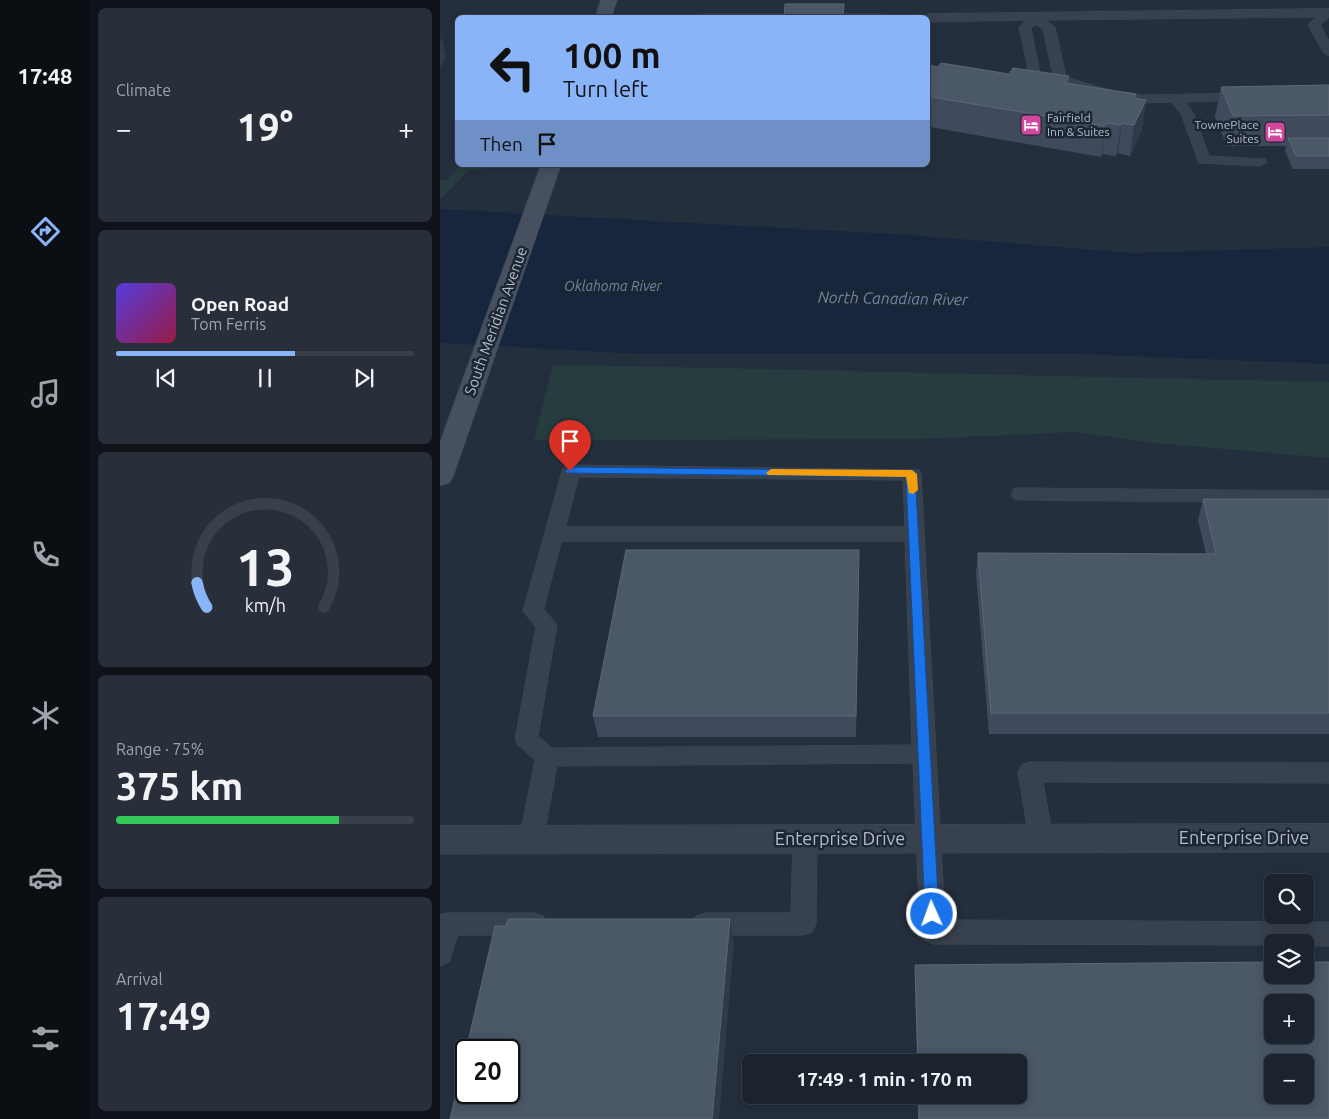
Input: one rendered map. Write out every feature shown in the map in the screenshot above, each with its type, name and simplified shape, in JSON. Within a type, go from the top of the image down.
[{"type":"main road","points":[[604,15],[608,0]]},
{"type":"main road","name":"South Meridian Avenue","points":[[440,477],[550,167]]},
{"type":"street","name":"Enterprise Drive","points":[[440,840],[1329,838]]},
{"type":"lane","points":[[1312,0],[1325,16]]},
{"type":"lane","points":[[740,15],[787,15]]},
{"type":"lane","points":[[930,18],[1034,15],[1325,16]]},
{"type":"lane","points":[[1034,15],[1049,27],[1060,80]]},
{"type":"lane","points":[[1034,15],[1025,26],[1034,76]]},
{"type":"lane","points":[[1325,16],[1314,25],[1329,52]]},
{"type":"lane","points":[[1029,46],[1053,45]]},
{"type":"lane","points":[[1016,76],[1034,76],[1060,80],[1107,94],[1142,98],[1261,96]]},
{"type":"lane","points":[[1175,98],[1187,114],[1204,160],[1260,162]]},
{"type":"lane","points":[[924,754],[547,757],[526,739],[547,625],[534,611],[570,471],[912,474],[933,932],[1329,934]]},
{"type":"lane","points":[[1021,494],[1329,497]]},
{"type":"lane","points":[[554,534],[915,534]]},
{"type":"lane","points":[[531,840],[547,757]]},
{"type":"lane","points":[[1041,839],[1030,772],[1329,773]]},
{"type":"lane","points":[[685,924],[803,924],[805,839]]},
{"type":"lane","points":[[440,954],[448,924],[557,924]]},
{"type":"green space","points":[[458,167],[488,167],[486,169],[468,171],[440,199],[440,180],[448,179]]},
{"type":"green space","points":[[553,365],[1329,382],[1329,458],[1154,443],[1075,432],[920,439],[534,440]]},
{"type":"water","name":"Oklahoma River","points":[[440,209],[910,235],[1133,253],[1329,247],[1329,364],[1077,354],[639,354],[440,343]]},
{"type":"building","points":[[785,4],[844,4],[843,15],[784,15]]},
{"type":"building","points":[[941,63],[1009,74],[1013,68],[1069,76],[1065,83],[1136,94],[1134,98],[1146,100],[1134,125],[1106,123],[1105,126],[931,97],[930,65],[938,67]]},
{"type":"building","points":[[1329,85],[1329,115],[1233,116],[1221,87]]},
{"type":"building","points":[[1288,138],[1329,138],[1329,156],[1296,156]]},
{"type":"building","points":[[1203,499],[1329,499],[1329,713],[991,713],[978,553],[1216,554]]},
{"type":"building","points":[[626,550],[859,550],[856,716],[593,716]]},
{"type":"building","points":[[508,919],[730,919],[712,1119],[450,1119],[455,1097],[455,1104],[520,1104],[520,1039],[469,1039],[495,926],[506,926]]},
{"type":"building","points":[[1264,962],[1264,984],[1314,984],[1314,962],[1329,962],[1329,1119],[919,1119],[919,1104],[1027,1104],[1027,1054],[918,1054],[915,965]]},
{"type":"slow traffic","points":[[771,473],[912,474],[913,490]]},
{"type":"place","name":"Fairfield Inn & Suites","points":[[1031,125]]},
{"type":"place","name":"TownePlace Suites","points":[[1275,132]]},
{"type":"route","points":[[570,471],[912,474],[932,914]]},
{"type":"water label","name":"North Canadian River","points":[[893,298]]}]
